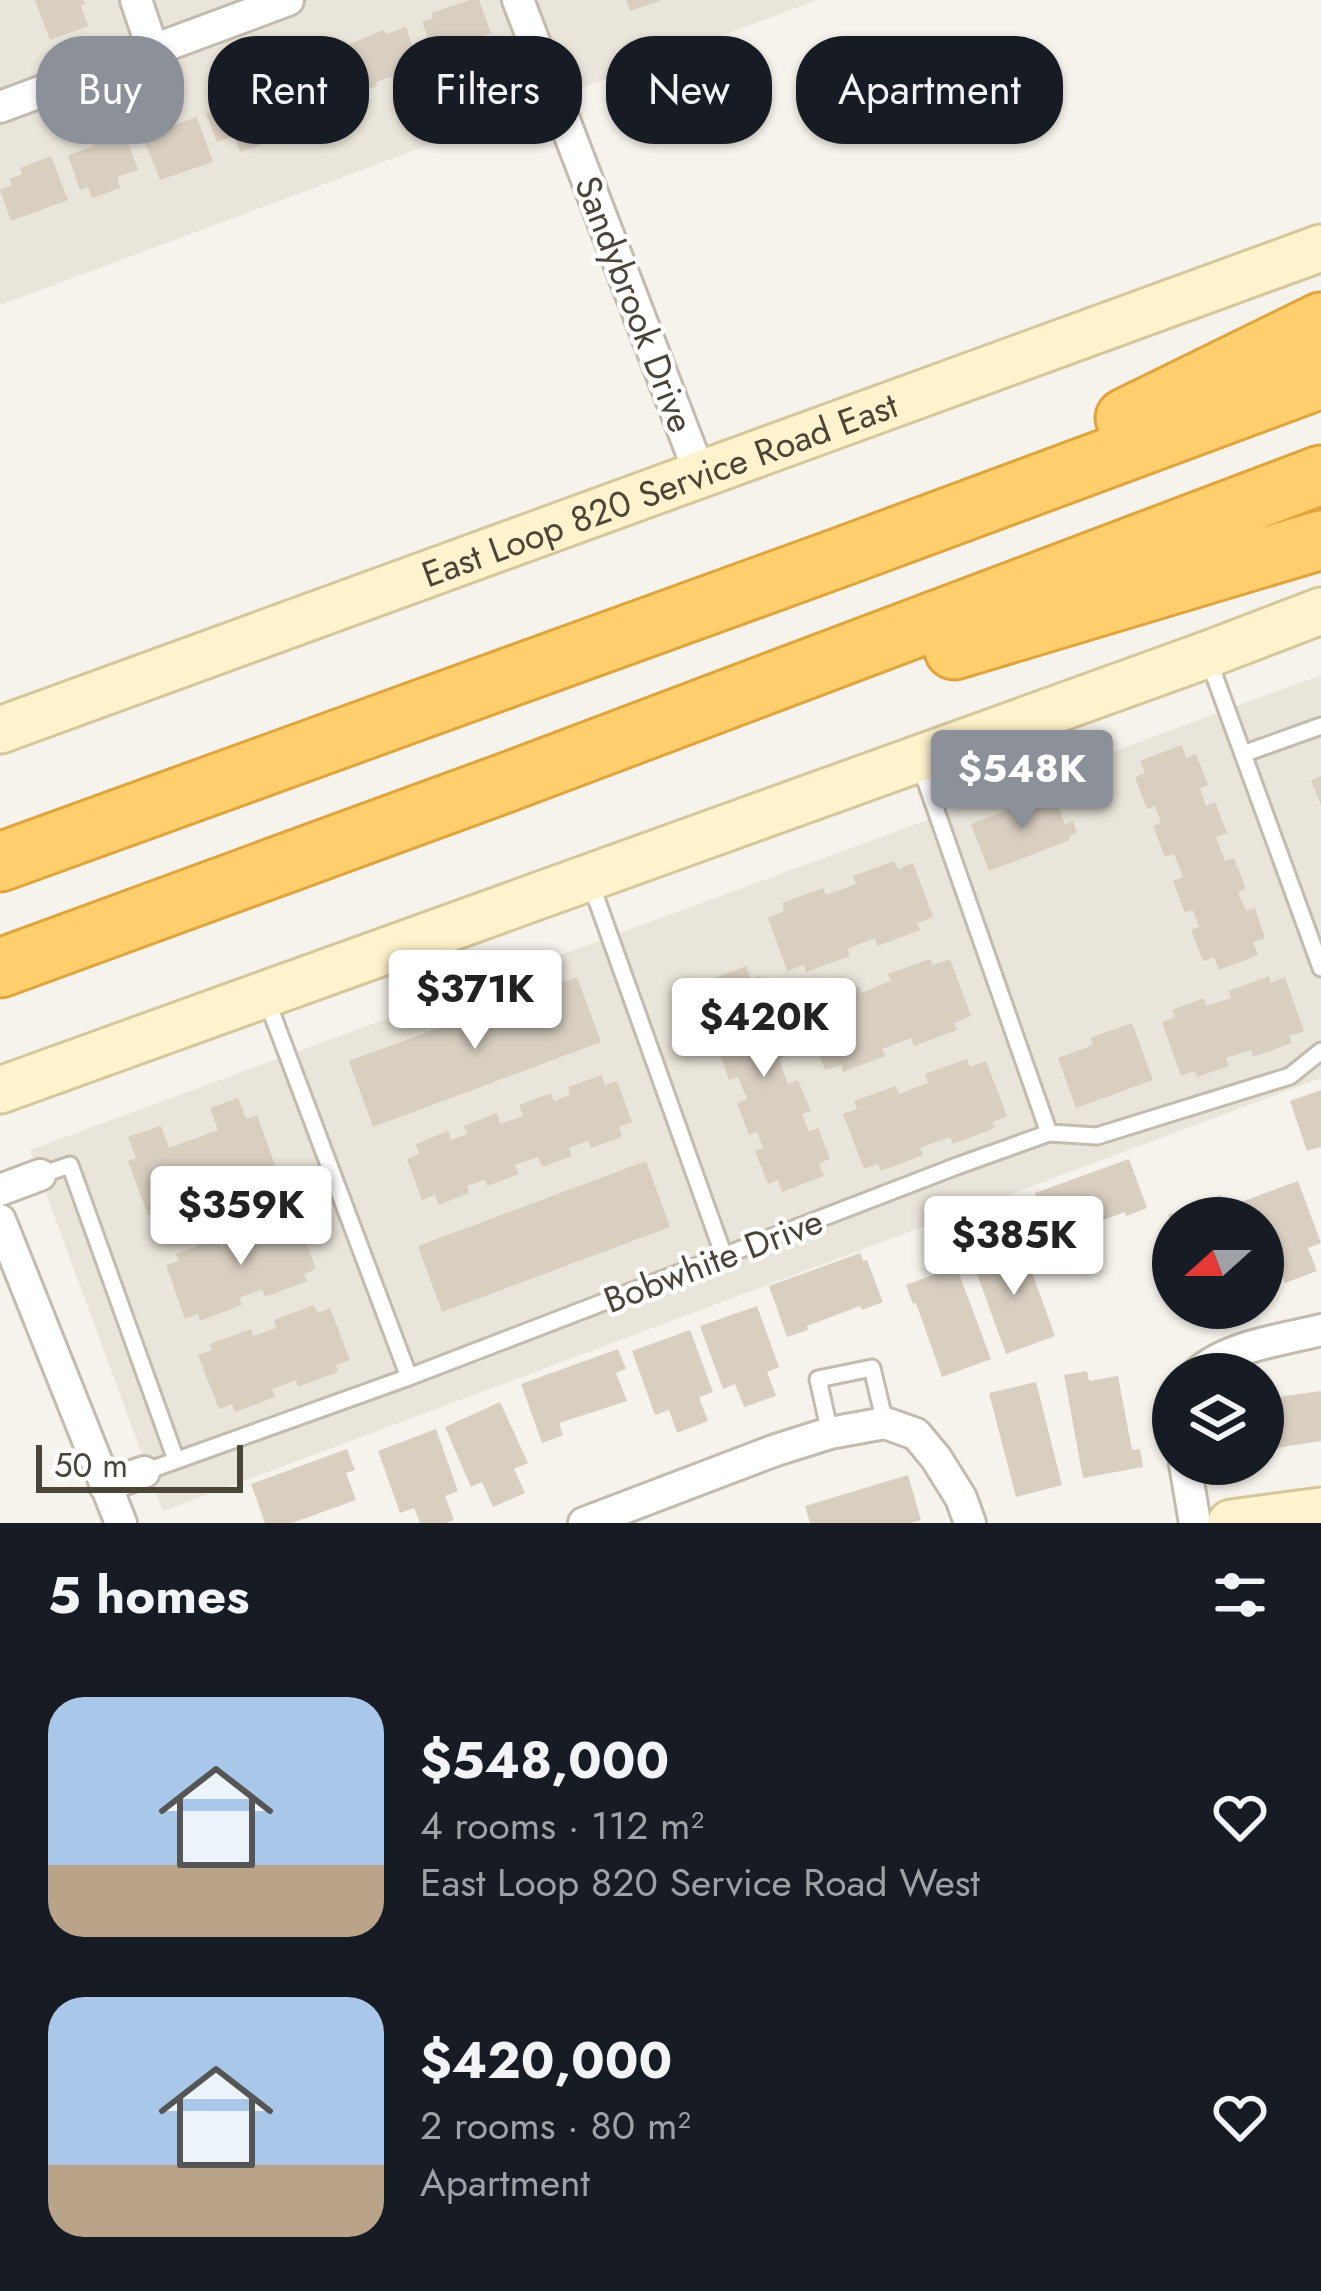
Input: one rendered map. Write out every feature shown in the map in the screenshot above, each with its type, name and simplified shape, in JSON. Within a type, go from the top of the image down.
[{"type":"highway","points":[[842,557],[1321,322]]},
{"type":"highway","points":[[0,862],[1321,379]]},
{"type":"highway","points":[[0,968],[513,781],[1321,475]]},
{"type":"highway","points":[[513,781],[1321,540]]},
{"type":"highway","points":[[0,833],[76,806],[164,803]]},
{"type":"main road","name":"East Loop 820 Service Road East","points":[[0,730],[1321,248]]},
{"type":"main road","points":[[0,1090],[1321,611]]},
{"type":"main road","points":[[1231,1523],[1321,1511]]},
{"type":"street","points":[[136,0],[148,36]]},
{"type":"street","points":[[184,39],[288,0]]},
{"type":"street","name":"Sandybrook Drive","points":[[518,0],[700,474]]},
{"type":"street","points":[[0,107],[36,94]]},
{"type":"street","points":[[0,1190],[40,1175]]},
{"type":"street","points":[[0,1220],[121,1523]]},
{"type":"street","points":[[1236,1353],[1321,1330]]},
{"type":"street","points":[[584,1523],[830,1433],[885,1424],[916,1434],[961,1498],[970,1523]]},
{"type":"street","name":"Bobwhite Drive","points":[[104,1486],[144,1472]]},
{"type":"street","points":[[1189,1485],[1195,1523]]},
{"type":"lane","points":[[1206,655],[1321,968]]},
{"type":"lane","points":[[1243,754],[1321,726]]},
{"type":"lane","points":[[918,759],[1049,1133]]},
{"type":"lane","points":[[588,876],[724,1256]]},
{"type":"lane","points":[[265,993],[409,1377]]},
{"type":"lane","name":"Bobwhite Drive","points":[[144,1472],[409,1377],[1049,1133],[1097,1136],[1290,1076],[1321,1051]]},
{"type":"lane","points":[[40,1175],[70,1165],[176,1460]]},
{"type":"lane","points":[[830,1433],[818,1379],[872,1368],[885,1424]]},
{"type":"shaded area","points":[[0,0],[817,0],[721,36],[606,36],[606,79],[582,88],[582,36],[393,36],[393,144],[431,144],[0,305]]},
{"type":"shaded area","points":[[1321,675],[1321,1078],[163,1511],[30,1150]]},
{"type":"building","points":[[35,0],[83,0],[88,26],[48,36]]},
{"type":"building","points":[[479,0],[491,33],[427,36],[422,22],[433,18],[431,13]]},
{"type":"building","points":[[626,0],[659,0],[659,1],[630,11]]},
{"type":"building","points":[[406,27],[409,36],[393,36],[393,76],[369,89],[369,36],[384,30],[386,34]]},
{"type":"building","points":[[197,117],[213,162],[160,180],[146,144],[184,144],[184,122]]},
{"type":"building","points":[[129,144],[138,170],[117,177],[120,188],[92,198],[88,187],[80,190],[68,155],[94,146]]},
{"type":"building","points":[[237,144],[262,144],[240,152]]},
{"type":"building","points":[[51,156],[68,200],[11,221],[0,190],[22,174],[20,168]]},
{"type":"building","points":[[1182,745],[1186,758],[1196,754],[1208,785],[1200,788],[1206,806],[1215,802],[1227,833],[1216,837],[1225,861],[1234,858],[1246,889],[1238,892],[1246,911],[1255,908],[1265,938],[1253,942],[1258,955],[1219,970],[1214,957],[1203,961],[1191,930],[1199,927],[1193,910],[1185,913],[1173,881],[1183,877],[1174,854],[1165,857],[1153,826],[1161,823],[1155,806],[1147,809],[1135,777],[1145,773],[1140,761]]},
{"type":"building","points":[[1321,776],[1321,805],[1311,780]]},
{"type":"building","points":[[1053,793],[1065,824],[1073,821],[1077,833],[1070,840],[989,871],[971,824]]},
{"type":"building","points":[[894,861],[898,869],[913,863],[933,917],[917,923],[920,930],[878,946],[875,938],[847,949],[850,956],[806,972],[804,965],[787,971],[768,918],[784,911],[782,903],[823,888],[826,895],[856,884],[853,876]]},
{"type":"building","points":[[930,959],[933,965],[950,959],[971,1016],[954,1023],[957,1030],[914,1046],[911,1038],[882,1049],[885,1056],[843,1072],[841,1065],[825,1070],[804,1015],[820,1010],[817,1002],[859,986],[861,993],[891,981],[888,974]]},
{"type":"building","points":[[746,966],[751,979],[760,976],[771,1007],[763,1010],[769,1026],[778,1023],[790,1055],[779,1059],[788,1084],[798,1080],[811,1111],[802,1114],[809,1132],[818,1128],[830,1159],[819,1163],[824,1176],[782,1192],[778,1180],[768,1184],[755,1151],[763,1148],[757,1132],[749,1135],[737,1103],[747,1099],[738,1077],[729,1080],[717,1046],[725,1043],[719,1028],[711,1031],[699,999],[709,995],[704,982]]},
{"type":"building","points":[[1269,976],[1271,983],[1285,977],[1304,1031],[1289,1036],[1292,1043],[1253,1057],[1251,1050],[1226,1058],[1229,1066],[1197,1077],[1194,1071],[1181,1076],[1162,1022],[1175,1017],[1172,1010],[1204,998],[1207,1006],[1231,998],[1229,991]]},
{"type":"building","points":[[577,977],[601,1042],[373,1127],[349,1061]]},
{"type":"building","points":[[1132,1023],[1153,1080],[1076,1108],[1058,1058],[1093,1045],[1090,1038]]},
{"type":"building","points":[[967,1059],[970,1067],[986,1061],[1007,1116],[992,1122],[995,1128],[953,1144],[950,1137],[920,1148],[923,1155],[881,1171],[878,1164],[864,1169],[843,1114],[857,1109],[854,1101],[896,1086],[899,1094],[928,1083],[925,1074]]},
{"type":"building","points":[[602,1075],[605,1085],[617,1081],[632,1122],[619,1127],[622,1137],[591,1148],[588,1141],[569,1148],[572,1156],[542,1167],[538,1157],[515,1165],[519,1174],[487,1186],[485,1180],[467,1186],[469,1193],[439,1205],[435,1195],[422,1200],[407,1159],[419,1154],[416,1144],[448,1131],[451,1140],[467,1134],[464,1126],[497,1113],[500,1124],[523,1116],[519,1105],[551,1093],[554,1101],[570,1095],[568,1087]]},
{"type":"building","points":[[1321,1090],[1321,1147],[1307,1151],[1290,1101]]},
{"type":"building","points":[[238,1098],[246,1119],[257,1115],[275,1165],[267,1168],[274,1188],[243,1199],[236,1181],[202,1190],[187,1199],[194,1218],[165,1235],[156,1212],[148,1215],[128,1161],[136,1158],[128,1137],[161,1126],[169,1148],[218,1130],[210,1108]]},
{"type":"building","points":[[1129,1159],[1147,1208],[1068,1233],[1070,1236],[1053,1243],[1035,1193]]},
{"type":"building","points":[[646,1161],[670,1227],[442,1312],[418,1246]]},
{"type":"building","points":[[1298,1181],[1321,1243],[1308,1248],[1317,1271],[1285,1283],[1284,1197],[1255,1197]]},
{"type":"building","points":[[281,1214],[284,1223],[297,1218],[316,1269],[304,1274],[307,1281],[265,1297],[262,1289],[239,1298],[242,1305],[200,1321],[198,1314],[185,1319],[166,1265],[179,1261],[176,1254],[217,1239],[220,1246],[244,1237],[240,1229]]},
{"type":"building","points":[[1021,1242],[1055,1336],[1006,1354],[972,1260]]},
{"type":"building","points":[[860,1253],[883,1302],[862,1310],[860,1306],[787,1337],[769,1286]]},
{"type":"building","points":[[956,1266],[991,1359],[942,1377],[906,1285]]},
{"type":"building","points":[[314,1305],[317,1313],[330,1308],[350,1360],[336,1365],[338,1372],[298,1387],[296,1380],[272,1389],[275,1397],[235,1412],[232,1404],[219,1409],[198,1355],[212,1350],[210,1344],[251,1329],[253,1336],[276,1328],[274,1320]]},
{"type":"building","points":[[757,1306],[779,1367],[767,1372],[776,1396],[744,1407],[735,1384],[723,1389],[700,1326]]},
{"type":"building","points":[[690,1330],[713,1392],[699,1397],[708,1421],[677,1433],[669,1410],[655,1415],[632,1351]]},
{"type":"building","points":[[618,1349],[626,1369],[616,1373],[627,1401],[559,1423],[563,1435],[542,1443],[521,1384]]},
{"type":"building","points":[[1087,1371],[1089,1381],[1118,1376],[1132,1450],[1140,1449],[1143,1467],[1083,1478],[1064,1375]]},
{"type":"building","points":[[1036,1382],[1062,1485],[1016,1497],[989,1393]]},
{"type":"building","points":[[1321,1391],[1321,1441],[1284,1447],[1284,1396]]},
{"type":"building","points":[[500,1402],[528,1463],[514,1469],[525,1493],[493,1507],[482,1482],[471,1487],[445,1427]]},
{"type":"building","points":[[436,1429],[458,1491],[445,1496],[454,1520],[420,1523],[414,1508],[400,1513],[378,1451]]},
{"type":"building","points":[[347,1449],[355,1470],[346,1473],[356,1500],[292,1523],[265,1523],[251,1484]]},
{"type":"building","points":[[908,1475],[921,1520],[810,1523],[805,1506]]}]
